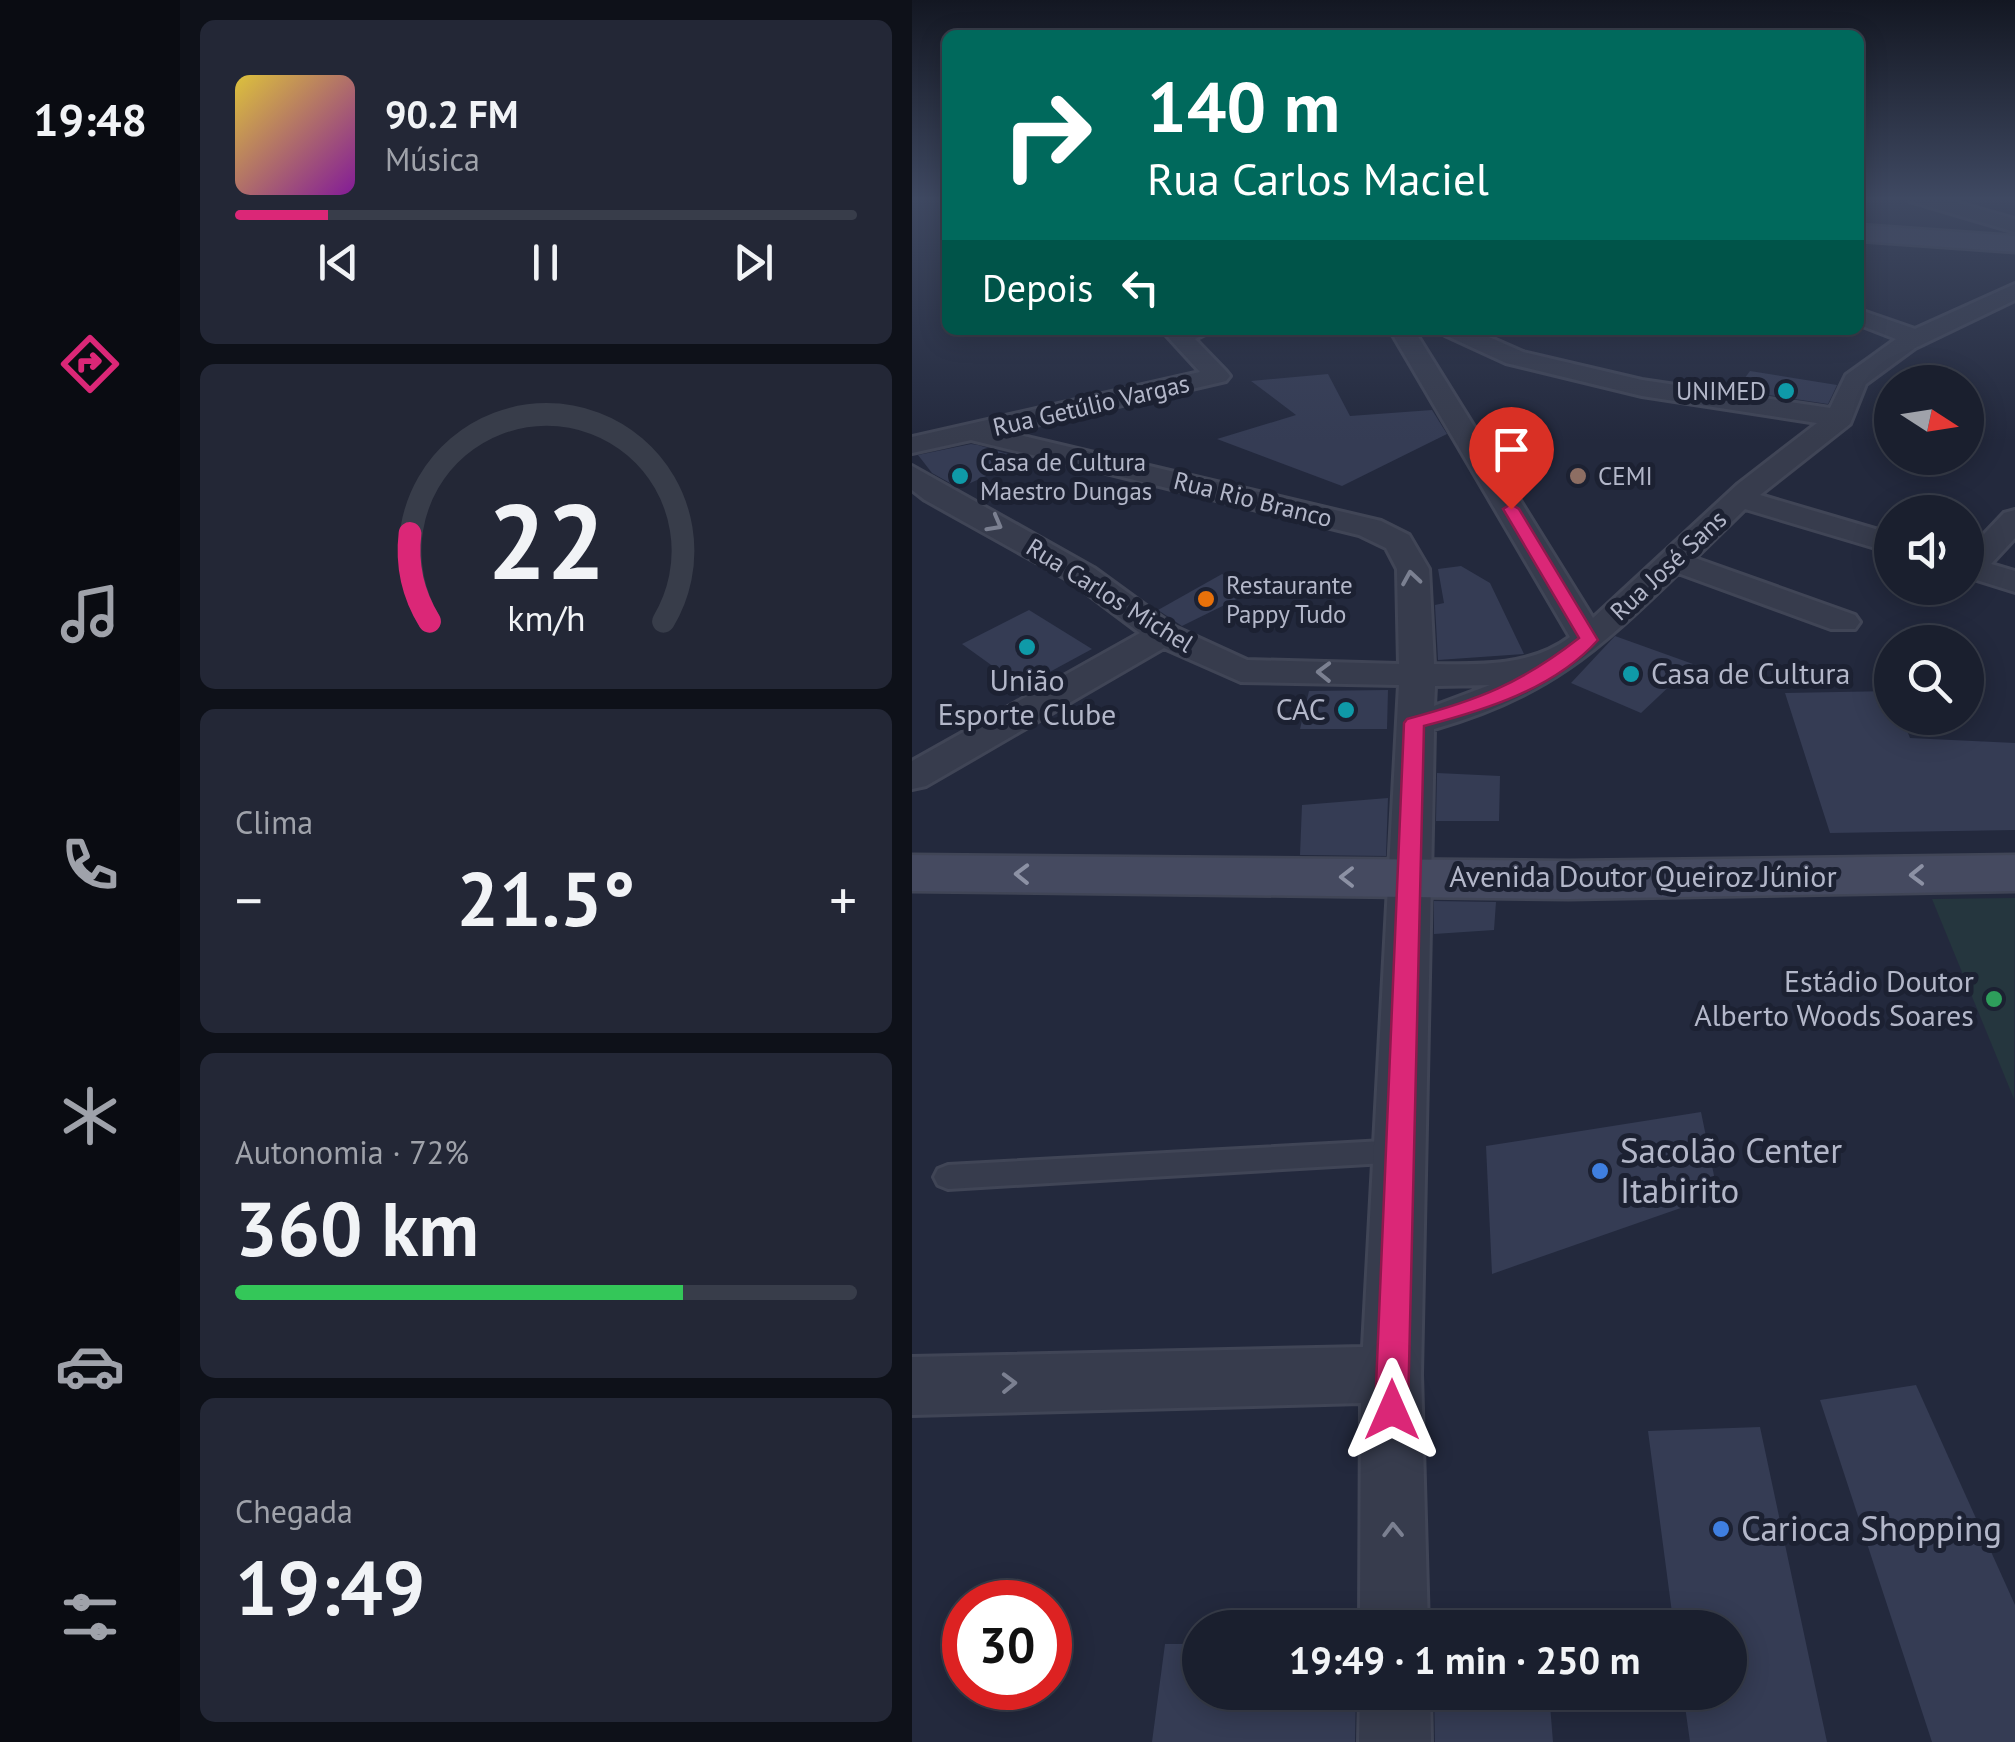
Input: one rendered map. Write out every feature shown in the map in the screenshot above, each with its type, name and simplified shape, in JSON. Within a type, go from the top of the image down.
[{"type":"main road","name":"Avenida Doutor Queiroz Júnior","points":[[912,873],[1569,880],[2014,873]]},
{"type":"street","points":[[1464,335],[1514,358],[1642,388],[1840,418],[1855,380],[1916,338],[2014,291]]},
{"type":"street","points":[[1864,318],[1916,338]]},
{"type":"street","name":"Rua Getúlio Vargas","points":[[912,444],[1217,376],[1191,335]]},
{"type":"street","points":[[1405,335],[1575,651]]},
{"type":"street","name":"Rua José Sans","points":[[1414,723],[1485,704],[1575,651],[1744,494],[1840,418]]},
{"type":"street","name":"Rua Rio Branco","points":[[972,432],[1370,528],[1398,542],[1412,569],[1418,674],[1391,1374],[1394,1610]]},
{"type":"street","name":"Rua Carlos Michel","points":[[912,475],[935,494],[993,522],[1082,576],[1163,634],[1241,671],[1482,676],[1575,651]]},
{"type":"street","points":[[1744,494],[1874,538]]},
{"type":"street","points":[[1984,551],[2014,519]]},
{"type":"street","points":[[1674,561],[1842,622]]},
{"type":"street","points":[[1984,573],[2014,582]]},
{"type":"street","points":[[912,777],[1163,634]]},
{"type":"street","points":[[912,1386],[1391,1374]]},
{"type":"street","points":[[1394,1710],[1395,1742]]},
{"type":"lane","points":[[948,1177],[1402,1151]]},
{"type":"shaded area","name":"Estádio Doutor Alberto Woods Soares","points":[[2015,898],[2014,1099],[1932,899]]},
{"type":"building","name":"UNIMED","points":[[1750,371],[1837,385],[1828,404],[1736,390]]},
{"type":"building","points":[[1328,374],[1350,416],[1432,410],[1447,434],[1342,486],[1217,439],[1296,415],[1251,381]]},
{"type":"building","name":"Casa de Cultura Maestro Dungas","points":[[971,444],[1025,459],[959,488],[932,473],[918,455]]},
{"type":"building","points":[[1461,566],[1490,583],[1524,654],[1438,660],[1435,605],[1444,603],[1438,569]]},
{"type":"building","name":"Restaurante Pappy Tudo","points":[[1222,574],[1255,590],[1182,626],[1158,610]]},
{"type":"building","name":"União Esporte Clube","points":[[1029,610],[1092,649],[1022,687],[962,644]]},
{"type":"building","name":"Casa de Cultura","points":[[1615,636],[1693,664],[1641,713],[1571,683]]},
{"type":"building","name":"CAC","points":[[1388,690],[1387,729],[1300,729],[1309,691]]},
{"type":"building","points":[[1874,691],[1874,735],[2015,743],[2015,830],[1830,833],[1785,693]]},
{"type":"building","points":[[1437,773],[1500,776],[1499,821],[1436,821]]},
{"type":"building","points":[[1388,798],[1386,856],[1300,855],[1302,805]]},
{"type":"building","points":[[1434,901],[1496,902],[1494,930],[1434,934]]},
{"type":"building","name":"Sacolão Center Itabirito","points":[[1701,1112],[1718,1195],[1492,1274],[1486,1146]]},
{"type":"building","points":[[1916,1385],[2015,1605],[2015,1742],[1932,1742],[1820,1400]]},
{"type":"building","name":"Carioca Shopping","points":[[1760,1427],[1827,1742],[1690,1742],[1686,1710],[1747,1710],[1747,1610],[1672,1610],[1648,1431]]},
{"type":"building","points":[[1165,1644],[1182,1644],[1182,1710],[1356,1710],[1355,1742],[1152,1742]]},
{"type":"building","points":[[1434,1710],[1550,1710],[1553,1742],[1435,1742]]},
{"type":"place","name":"UNIMED","points":[[1786,391]]},
{"type":"place","name":"Casa de Cultura Maestro Dungas","points":[[960,476]]},
{"type":"place","name":"CEMI","points":[[1578,476]]},
{"type":"place","name":"Restaurante Pappy Tudo","points":[[1206,599]]},
{"type":"place","name":"União Esporte Clube","points":[[1027,647]]},
{"type":"place","name":"Casa de Cultura","points":[[1631,674]]},
{"type":"place","name":"CAC","points":[[1346,710]]},
{"type":"place","name":"Estádio Doutor Alberto Woods Soares","points":[[1994,999]]},
{"type":"place","name":"Sacolão Center Itabirito","points":[[1600,1171]]},
{"type":"place","name":"Carioca Shopping","points":[[1721,1529]]},
{"type":"route","points":[[1392,1410],[1414,723],[1485,704],[1552,668],[1589,640],[1511,509]]}]
